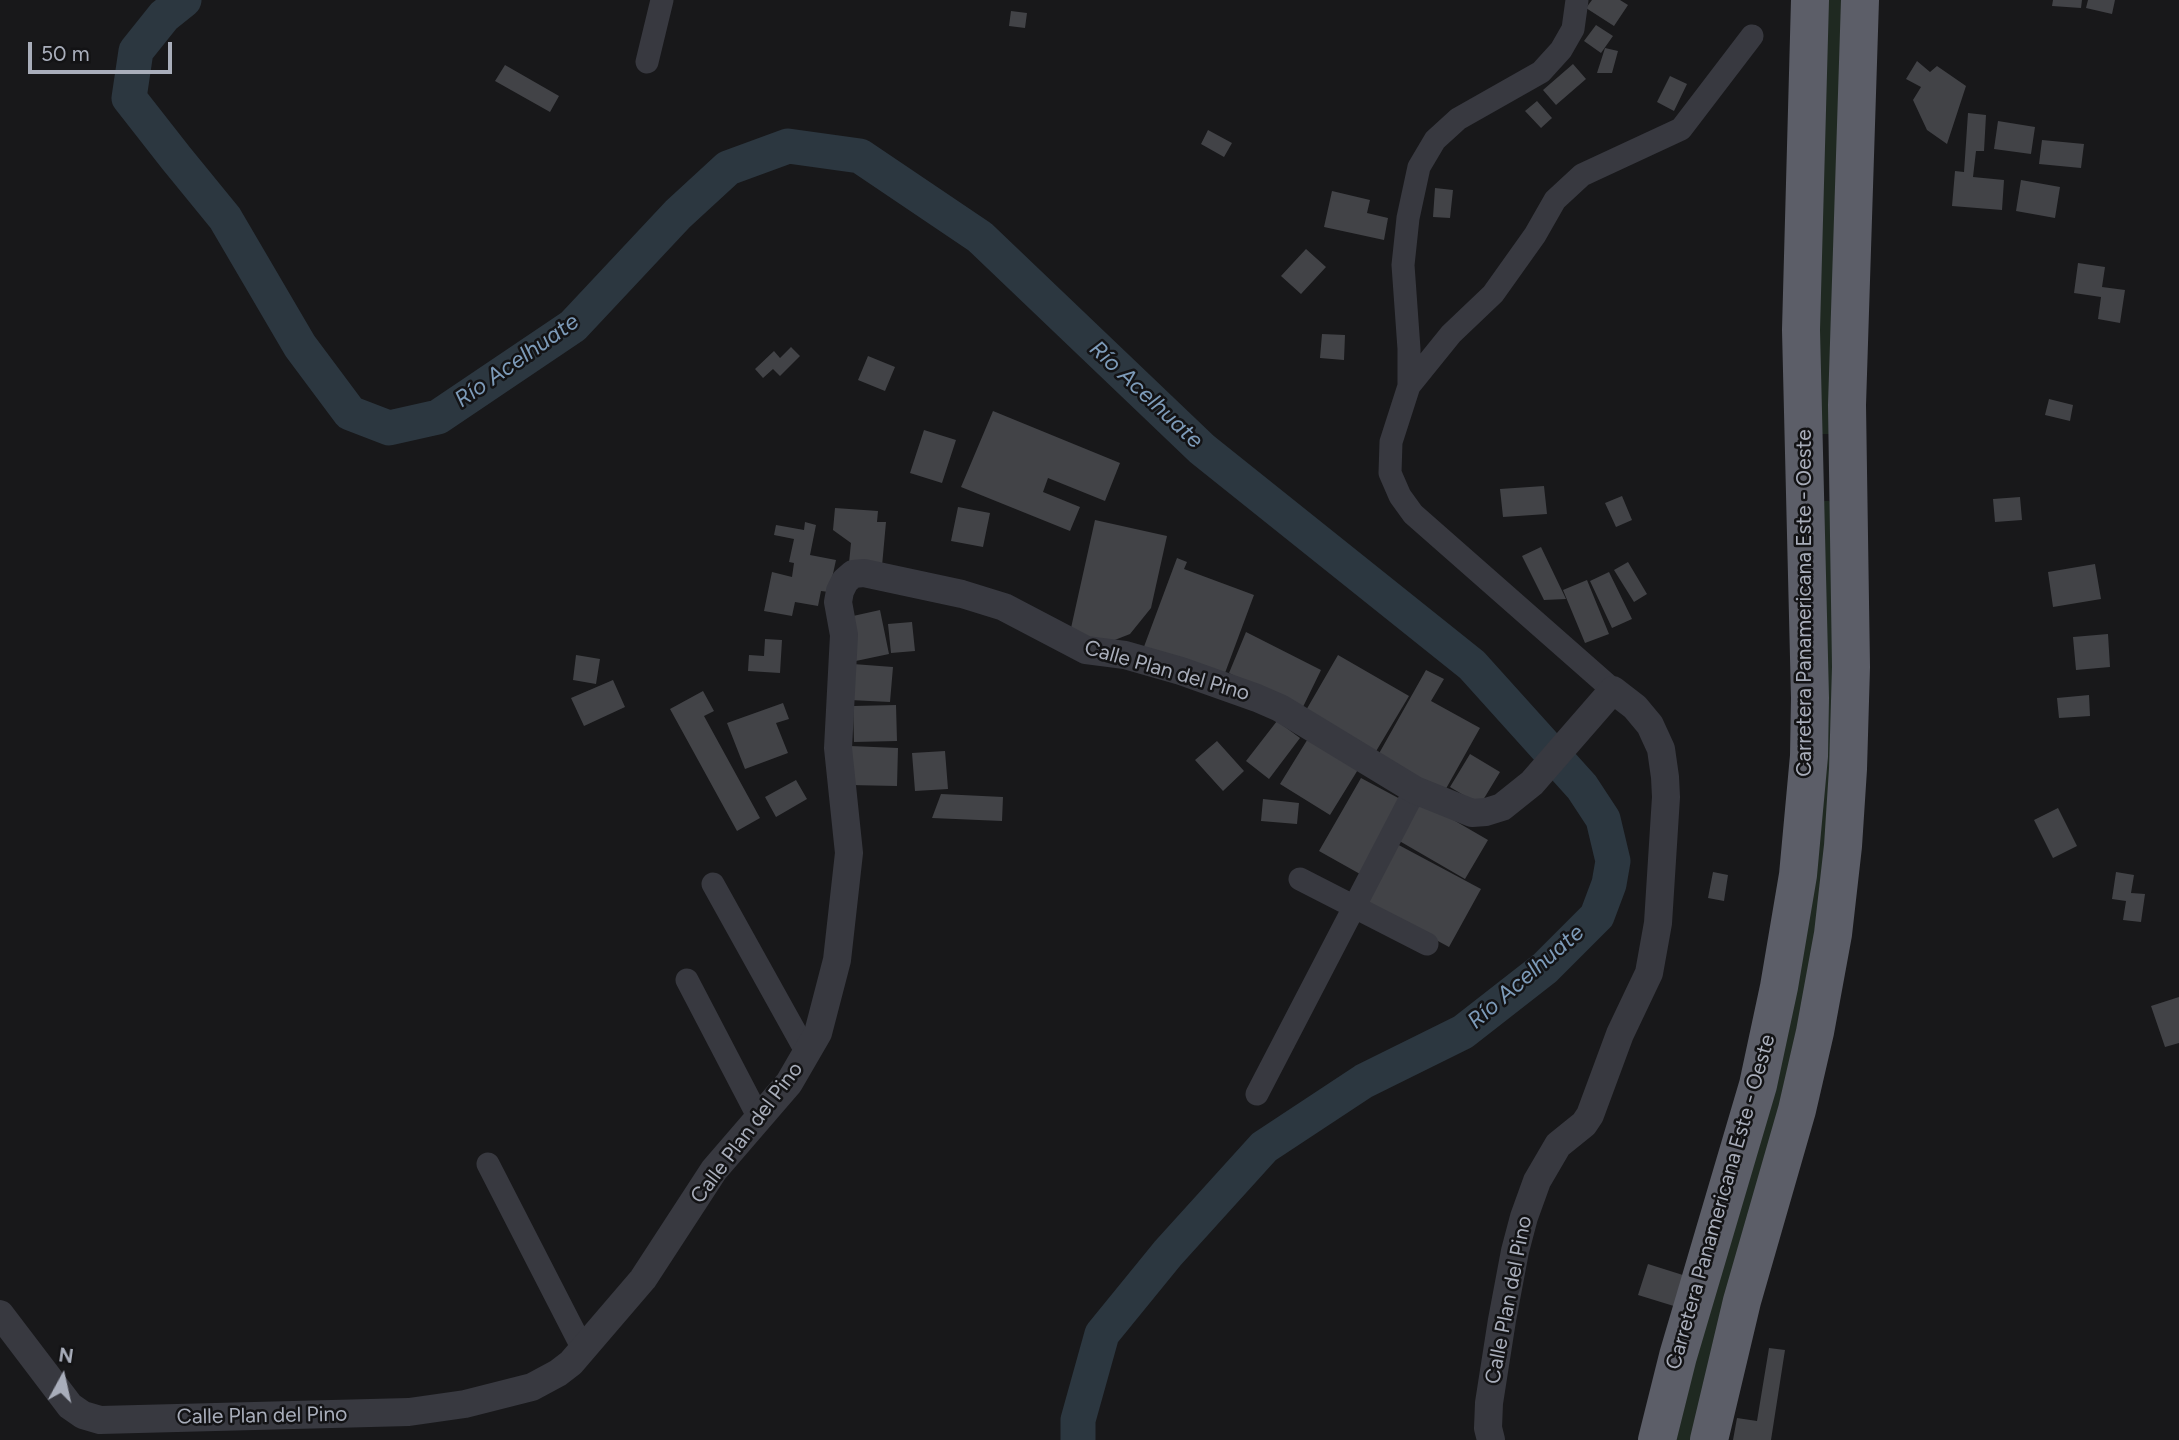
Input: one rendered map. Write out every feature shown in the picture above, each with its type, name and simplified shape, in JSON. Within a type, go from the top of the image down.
[{"type":"highway","name":"Carretera Panamericana Este - Oeste","points":[[1657,1440],[1681,1344],[1758,1085],[1798,875],[1809,756],[1810,641],[1801,330],[1810,0]]},
{"type":"highway","name":"Carretera Panamericana Este - Oeste","points":[[1709,1440],[1742,1301],[1797,1110],[1815,1032],[1833,934],[1843,846],[1851,667],[1847,422],[1854,124],[1860,0]]},
{"type":"highway","points":[[1804,423],[1811,437],[1832,443],[1839,438],[1847,422]]},
{"type":"highway","points":[[1805,501],[1812,483],[1824,480],[1842,484],[1848,500]]},
{"type":"street","points":[[647,62],[662,0]]},
{"type":"street","points":[[1577,0],[1573,29],[1555,58],[1541,72],[1458,119],[1435,141],[1419,167],[1408,218],[1403,265],[1409,386],[1391,442],[1391,473],[1400,496],[1413,514],[1613,690]]},
{"type":"street","points":[[1409,386],[1451,334],[1493,294],[1535,235],[1555,200],[1582,175],[1681,129],[1752,36]]},
{"type":"street","name":"Calle Plan del Pino","points":[[0,1314],[70,1406],[83,1415],[100,1420],[409,1412],[465,1404],[532,1387],[571,1363],[643,1279],[714,1170],[789,1083],[818,1033],[837,960],[849,853],[838,748],[844,635],[838,602],[839,591],[853,574],[864,573],[962,594],[1004,607],[1086,650],[1125,655],[1194,675],[1257,698],[1280,708],[1415,790],[1472,813],[1502,807],[1532,783],[1613,690],[1636,707],[1650,724],[1661,749],[1666,797],[1658,923],[1649,973],[1619,1034],[1590,1115],[1584,1124],[1558,1145],[1537,1181],[1524,1217],[1504,1308],[1489,1403],[1488,1428],[1491,1440]]},
{"type":"street","points":[[1257,1094],[1415,790]]},
{"type":"street","points":[[1300,879],[1427,944]]},
{"type":"street","points":[[713,884],[807,1053]]},
{"type":"street","points":[[687,980],[759,1118]]},
{"type":"street","points":[[488,1164],[583,1349]]},
{"type":"shaded area","points":[[1820,0],[1848,0],[1832,434],[1821,434],[1813,424]]},
{"type":"shaded area","points":[[1824,501],[1829,501],[1838,515],[1824,932],[1698,1440],[1671,1440],[1762,1105]]},
{"type":"building","points":[[1592,0],[1620,0],[1628,5],[1614,26],[1586,8]]},
{"type":"building","points":[[2053,0],[2082,0],[2081,8],[2052,6]]},
{"type":"building","points":[[2088,0],[2115,0],[2112,14],[2086,8]]},
{"type":"building","points":[[1011,11],[1027,13],[1025,28],[1009,26]]},
{"type":"building","points":[[1596,25],[1613,36],[1601,53],[1584,41]]},
{"type":"building","points":[[1605,48],[1618,51],[1612,73],[1597,73]]},
{"type":"building","points":[[1917,61],[1930,72],[1937,66],[1966,86],[1947,144],[1927,130],[1913,100],[1921,87],[1906,79]]},
{"type":"building","points":[[1573,64],[1586,79],[1556,105],[1543,90]]},
{"type":"building","points":[[505,65],[559,96],[550,112],[495,81]]},
{"type":"building","points":[[1670,76],[1687,84],[1674,111],[1657,102]]},
{"type":"building","points":[[1537,101],[1552,118],[1541,128],[1525,111]]},
{"type":"building","points":[[1968,113],[1986,115],[1984,151],[1976,151],[1973,177],[2004,180],[2002,210],[1952,206],[1955,171],[1964,172]]},
{"type":"building","points":[[1998,121],[2035,127],[2031,154],[1994,149]]},
{"type":"building","points":[[1208,130],[1232,143],[1224,157],[1201,144]]},
{"type":"building","points":[[2042,140],[2084,144],[2081,168],[2039,164]]},
{"type":"building","points":[[2021,180],[2060,187],[2055,218],[2016,211]]},
{"type":"building","points":[[1435,188],[1453,190],[1450,218],[1433,217]]},
{"type":"building","points":[[1332,191],[1370,200],[1367,213],[1388,218],[1384,240],[1324,227]]},
{"type":"building","points":[[1306,249],[1326,267],[1301,294],[1281,276]]},
{"type":"building","points":[[2078,263],[2105,267],[2102,287],[2125,290],[2120,323],[2098,319],[2101,297],[2074,293]]},
{"type":"building","points":[[1322,334],[1345,335],[1344,360],[1320,358]]},
{"type":"building","points":[[791,347],[800,356],[780,376],[773,369],[763,378],[755,369],[774,351],[780,358]]},
{"type":"building","points":[[868,356],[895,367],[885,391],[858,380]]},
{"type":"building","points":[[2049,399],[2073,405],[2070,421],[2045,415]]},
{"type":"building","points":[[993,411],[1120,463],[1105,501],[1048,478],[1043,492],[1080,507],[1070,531],[961,487]]},
{"type":"building","points":[[924,430],[956,440],[942,483],[910,473]]},
{"type":"building","points":[[1544,486],[1547,514],[1503,517],[1500,489]]},
{"type":"building","points":[[1622,496],[1632,520],[1616,527],[1605,503]]},
{"type":"building","points":[[2020,497],[2022,520],[1995,522],[1993,499]]},
{"type":"building","points":[[958,507],[990,513],[983,547],[951,541]]},
{"type":"building","points":[[835,508],[878,511],[877,522],[886,522],[882,566],[849,563],[851,543],[833,530]]},
{"type":"building","points":[[1095,520],[1167,536],[1151,608],[1130,634],[1102,645],[1069,637]]},
{"type":"building","points":[[805,522],[816,525],[810,555],[836,560],[829,592],[821,591],[818,606],[795,602],[792,616],[764,611],[772,572],[792,577],[794,563],[789,562],[794,539],[774,535],[776,525],[804,530]]},
{"type":"building","points":[[1541,547],[1566,599],[1544,600],[1522,556]]},
{"type":"building","points":[[1177,558],[1187,562],[1184,569],[1254,595],[1222,681],[1142,652]]},
{"type":"building","points":[[1628,562],[1647,594],[1634,602],[1614,570]]},
{"type":"building","points":[[2095,564],[2101,599],[2053,607],[2048,572]]},
{"type":"building","points":[[1609,572],[1632,619],[1612,628],[1590,581]]},
{"type":"building","points":[[1587,580],[1609,634],[1585,643],[1563,590]]},
{"type":"building","points":[[880,610],[889,654],[851,662],[853,616]]},
{"type":"building","points":[[912,622],[915,651],[891,653],[888,624]]},
{"type":"building","points":[[1246,632],[1321,670],[1301,711],[1229,673]]},
{"type":"building","points":[[2108,634],[2110,667],[2076,670],[2073,637]]},
{"type":"building","points":[[765,639],[782,640],[780,673],[748,671],[749,655],[764,656]]},
{"type":"building","points":[[576,655],[600,659],[596,684],[573,680]]},
{"type":"building","points":[[1338,655],[1409,696],[1375,753],[1305,712]]},
{"type":"building","points":[[853,664],[893,667],[890,702],[850,700]]},
{"type":"building","points":[[1426,670],[1444,679],[1431,701],[1480,728],[1443,794],[1377,757]]},
{"type":"building","points":[[613,680],[625,707],[584,726],[571,698]]},
{"type":"building","points":[[703,691],[714,711],[704,716],[760,818],[737,831],[670,709]]},
{"type":"building","points":[[2089,695],[2090,716],[2059,718],[2057,698]]},
{"type":"building","points":[[783,703],[789,719],[776,723],[788,753],[745,769],[727,723]]},
{"type":"building","points":[[896,705],[897,741],[854,742],[853,706]]},
{"type":"building","points":[[1277,721],[1300,738],[1269,779],[1246,761]]},
{"type":"building","points":[[1309,737],[1359,768],[1330,815],[1280,784]]},
{"type":"building","points":[[1217,741],[1244,771],[1223,791],[1195,760]]},
{"type":"building","points":[[850,746],[898,748],[897,786],[849,785]]},
{"type":"building","points":[[945,751],[948,789],[915,791],[912,753]]},
{"type":"building","points":[[1470,754],[1500,772],[1480,805],[1450,787]]},
{"type":"building","points":[[1361,778],[1402,800],[1360,874],[1319,851]]},
{"type":"building","points":[[796,780],[807,799],[776,817],[765,797]]},
{"type":"building","points":[[941,794],[1003,797],[1002,821],[932,818]]},
{"type":"building","points":[[1263,799],[1299,803],[1297,824],[1261,821]]},
{"type":"building","points":[[1419,800],[1488,840],[1465,879],[1396,839]]},
{"type":"building","points":[[2058,808],[2077,846],[2053,858],[2034,820]]},
{"type":"building","points":[[1395,843],[1481,889],[1449,947],[1364,901]]},
{"type":"building","points":[[1713,872],[1728,875],[1724,901],[1708,898]]},
{"type":"building","points":[[2116,872],[2134,875],[2131,893],[2145,894],[2141,922],[2123,920],[2126,901],[2112,899]]},
{"type":"building","points":[[2179,997],[2179,1043],[2165,1047],[2151,1006]]},
{"type":"building","points":[[1648,1264],[1686,1276],[1677,1307],[1638,1295]]},
{"type":"building","points":[[1769,1348],[1785,1350],[1771,1440],[1733,1440],[1737,1418],[1757,1421]]},
{"type":"waterway","name":"Río Acelhuate","points":[[184,0],[164,16],[136,51],[129,98],[225,218],[300,346],[350,413],[389,428],[438,417],[573,326],[678,214],[728,168],[788,146],[860,156],[980,237],[1202,449],[1472,665],[1582,787],[1603,819],[1613,861],[1609,884],[1597,916],[1545,968],[1463,1032],[1364,1081],[1264,1147],[1168,1253],[1102,1334],[1078,1420],[1078,1440]]}]
